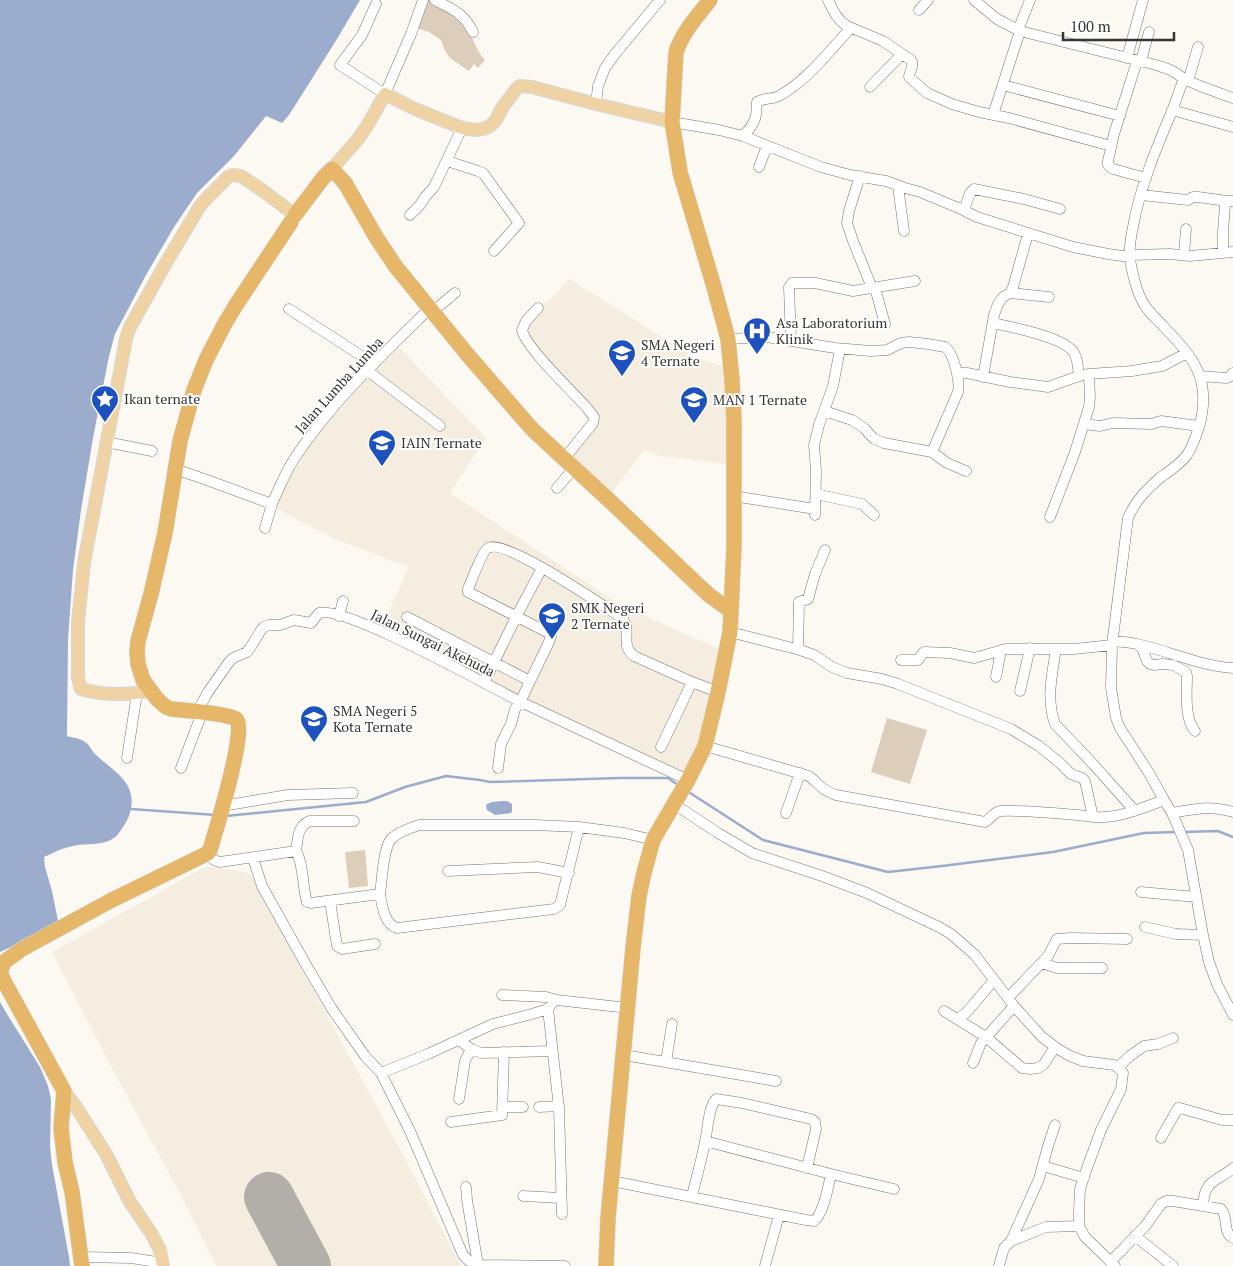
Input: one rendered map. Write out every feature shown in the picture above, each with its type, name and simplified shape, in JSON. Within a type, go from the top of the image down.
[{"type":"highway","points":[[606,1266],[606,1242],[639,896],[647,857],[653,840],[688,781],[705,746],[730,632],[734,546],[734,413],[728,339],[680,172],[672,122],[676,52],[679,42],[710,0]]},
{"type":"highway","points":[[81,1262],[61,1128],[64,1091],[1,976],[1,968],[4,962],[22,949],[78,918],[208,853],[210,850],[234,760],[239,723],[236,719],[225,716],[171,709],[144,692],[138,664],[138,641],[168,518],[180,441],[200,373],[224,325],[268,256],[323,178],[332,169],[345,183],[376,238],[396,267],[523,419],[696,584],[731,610]]},
{"type":"main road","points":[[332,169],[358,139],[385,94],[415,109],[462,128],[474,130],[490,126],[520,86],[532,87],[672,122]]},
{"type":"main road","points":[[144,692],[110,694],[88,691],[81,689],[78,678],[78,621],[84,562],[123,350],[130,327],[200,206],[228,177],[233,175],[241,176],[266,192],[293,219]]},
{"type":"main road","points":[[64,1091],[106,1154],[130,1202],[151,1233],[160,1250],[163,1265]]},
{"type":"street","points":[[376,4],[362,35],[340,65],[385,94],[411,34],[423,0]]},
{"type":"street","points":[[434,0],[450,7],[462,16],[472,32]]},
{"type":"street","points":[[596,104],[598,86],[605,68],[660,0]]},
{"type":"street","points":[[828,0],[842,23],[883,41],[911,60],[913,63],[909,77],[927,93],[952,104],[1111,146]]},
{"type":"street","points":[[919,10],[928,0]]},
{"type":"street","points":[[974,0],[997,19],[1019,31],[1156,65],[1168,69],[1186,80],[1233,98]]},
{"type":"street","points":[[993,115],[1030,0]]},
{"type":"street","points":[[1143,0],[1135,60],[1111,146],[1108,165],[1113,169],[1146,178]]},
{"type":"street","points":[[743,136],[754,120],[757,102],[766,98],[777,97],[800,82],[851,28]]},
{"type":"street","points":[[1135,60],[1149,32]]},
{"type":"street","points":[[1198,47],[1146,178],[1131,237],[1130,256],[1142,302],[1192,360],[1200,376],[1204,393],[1199,426],[1187,455],[1150,487],[1138,500],[1128,518],[1113,643],[1110,688],[1120,728],[1149,773],[1173,816],[1188,850],[1209,962],[1217,984],[1233,1015]]},
{"type":"street","points":[[870,88],[902,54]]},
{"type":"street","points":[[1003,85],[1120,116]]},
{"type":"street","points":[[1172,110],[1233,127]]},
{"type":"street","points":[[672,122],[743,136],[821,167],[886,181],[920,192],[977,217],[1028,234],[1082,249],[1130,256],[1210,255],[1228,252],[1223,220],[1225,205],[1230,201]]},
{"type":"street","points":[[410,215],[434,187],[462,128]]},
{"type":"street","points":[[759,167],[768,146]]},
{"type":"street","points":[[447,160],[483,173],[519,223],[494,251]]},
{"type":"street","points":[[860,176],[847,224],[852,241],[874,288],[885,324]]},
{"type":"street","points":[[898,186],[904,231]]},
{"type":"street","points":[[964,210],[970,193],[974,188],[1060,209]]},
{"type":"street","points":[[1141,195],[1188,200],[1198,197],[1230,201]]},
{"type":"street","points":[[1184,255],[1186,229]]},
{"type":"street","points":[[983,377],[998,304],[1003,297],[1010,293],[1013,287],[1028,234]]},
{"type":"street","points":[[791,341],[789,287],[792,283],[815,283],[853,291],[915,282]]},
{"type":"street","name":"Jalan Lumba Lumba","points":[[265,528],[272,504],[290,467],[305,444],[339,401],[371,367],[431,311],[455,293]]},
{"type":"street","points":[[1010,293],[1049,297]]},
{"type":"street","points":[[538,308],[526,321],[522,330],[523,336],[594,417],[593,423],[569,463],[557,488]]},
{"type":"street","points":[[288,309],[371,367],[440,426]]},
{"type":"street","points":[[993,323],[1037,332],[1068,347],[1074,352],[1084,375],[1090,398],[1084,424],[1050,517]]},
{"type":"street","points":[[728,339],[767,337],[840,348],[882,351],[901,343],[909,342],[939,345],[948,349],[957,373],[959,386],[956,398],[932,452]]},
{"type":"street","points":[[733,496],[815,512],[814,444],[833,386],[840,348]]},
{"type":"street","points":[[957,373],[967,373],[1010,382],[1048,387],[1084,375],[1151,368],[1167,363],[1187,353]]},
{"type":"street","points":[[1200,376],[1226,378],[1233,373]]},
{"type":"street","points":[[824,411],[852,420],[864,428],[874,439],[884,443],[932,452],[955,467],[966,471]]},
{"type":"street","points":[[1084,424],[1100,426],[1113,423],[1152,424],[1161,421],[1199,426]]},
{"type":"street","points":[[106,442],[152,451]]},
{"type":"street","points":[[175,470],[272,504]]},
{"type":"street","points":[[816,494],[862,504],[874,515]]},
{"type":"street","points":[[498,768],[501,744],[511,724],[515,709],[549,642],[550,636],[549,633],[468,592],[488,547],[502,548],[542,568],[622,618],[627,629],[626,645],[629,652],[634,656],[718,692]]},
{"type":"street","points":[[798,649],[799,601],[808,598],[825,550]]},
{"type":"street","points":[[484,683],[542,568]]},
{"type":"street","points":[[339,616],[343,601]]},
{"type":"street","name":"Jalan Sungai Akehuda","points":[[199,712],[208,692],[229,662],[233,658],[247,652],[264,627],[269,624],[280,624],[294,620],[311,623],[317,614],[325,612],[367,625],[520,702],[688,781]]},
{"type":"street","points":[[407,617],[530,681]]},
{"type":"street","points":[[730,632],[808,652],[832,667],[847,673],[882,679],[898,684],[1011,729],[1039,746],[1071,774],[1085,781],[1093,817]]},
{"type":"street","points":[[901,660],[918,660],[923,652],[950,653],[974,658],[1001,650],[1056,649],[1113,643],[1137,644],[1198,662],[1233,668]]},
{"type":"street","points":[[1137,644],[1142,648],[1150,664],[1154,666],[1162,664],[1172,665],[1186,672],[1187,704],[1192,727],[1195,731]]},
{"type":"street","points":[[1020,691],[1030,648]]},
{"type":"street","points":[[1056,649],[1050,684],[1054,724],[1134,810]]},
{"type":"street","points":[[996,677],[1001,650]]},
{"type":"street","points":[[661,746],[692,682]]},
{"type":"street","points":[[127,758],[144,692]]},
{"type":"street","points":[[181,768],[199,712]]},
{"type":"street","points":[[705,746],[809,776],[820,787],[836,795],[975,821],[985,822],[994,813],[1000,811],[1106,817],[1121,815],[1164,800]]},
{"type":"street","points":[[786,813],[800,774]]},
{"type":"street","points":[[222,808],[288,795],[353,793]]},
{"type":"street","points":[[675,802],[718,833],[752,853],[867,893],[951,934],[975,955],[1011,1002],[1042,1037],[1055,1047],[1083,1062],[1118,1067],[1123,1073],[1121,1088],[1092,1151],[1080,1189],[1079,1226],[1085,1237],[1112,1264],[1161,1204],[1166,1201],[1173,1200],[1222,1209],[1224,1211],[1227,1232],[1233,1238]]},
{"type":"street","points":[[1173,816],[1205,808],[1221,808],[1233,812]]},
{"type":"street","points":[[354,820],[310,822],[304,824],[299,830],[296,851],[300,859],[304,894],[307,902],[311,904],[380,894]]},
{"type":"street","points":[[580,826],[560,905],[554,909],[403,928],[393,927],[386,919],[380,894],[388,845],[392,839],[402,832],[420,825],[535,824],[580,826],[653,840]]},
{"type":"street","points":[[208,853],[217,862],[296,851]]},
{"type":"street","points":[[253,858],[262,886],[332,1009],[365,1056],[381,1073],[410,1131],[462,1255],[478,1265],[565,1266]]},
{"type":"street","points":[[448,871],[538,867],[569,873]]},
{"type":"street","points":[[1141,892],[1196,897]]},
{"type":"street","points":[[330,901],[337,946],[342,949],[375,944]]},
{"type":"street","points":[[1145,927],[1176,934],[1203,935]]},
{"type":"street","points":[[973,1063],[986,1036],[1051,952],[1058,939],[1127,939]]},
{"type":"street","points":[[1042,963],[1058,968],[1102,968]]},
{"type":"street","points":[[956,1019],[966,1013],[994,980]]},
{"type":"street","points":[[502,995],[546,997],[556,1000],[628,1008]]},
{"type":"street","points":[[381,1073],[493,1024],[548,1008],[556,1000]]},
{"type":"street","points":[[548,1008],[559,1106],[562,1214]]},
{"type":"street","points":[[944,1011],[986,1036],[1022,1068],[1038,1068],[1044,1064],[1055,1047]]},
{"type":"street","points":[[666,1062],[672,1024]]},
{"type":"street","points":[[1118,1067],[1144,1046],[1158,1044],[1173,1038]]},
{"type":"street","points":[[459,1040],[471,1049],[481,1053],[552,1051]]},
{"type":"street","points":[[459,1099],[465,1062],[471,1049]]},
{"type":"street","points":[[451,1122],[501,1116],[503,1107],[504,1052]]},
{"type":"street","points":[[624,1055],[776,1082]]},
{"type":"street","points":[[692,1196],[712,1108],[716,1099],[811,1118],[815,1122],[816,1129],[807,1168]]},
{"type":"street","points":[[539,1106],[559,1106]]},
{"type":"street","points":[[503,1107],[523,1107]]},
{"type":"street","points":[[1162,1138],[1178,1108],[1184,1108],[1222,1120],[1233,1120]]},
{"type":"street","points":[[999,1266],[1004,1248],[1011,1241],[1034,1192],[1055,1125]]},
{"type":"street","points":[[706,1141],[894,1189]]},
{"type":"street","points":[[1043,1166],[1084,1178]]},
{"type":"street","points":[[1203,1206],[1208,1186],[1233,1168]]},
{"type":"street","points":[[612,1181],[814,1221],[818,1218],[823,1205],[831,1174]]},
{"type":"street","points":[[466,1187],[478,1265]]},
{"type":"street","points":[[523,1196],[561,1198]]},
{"type":"street","points":[[765,1266],[779,1215]]},
{"type":"street","points":[[1011,1241],[1046,1227],[1079,1226]]},
{"type":"street","points":[[1135,1236],[1173,1266]]},
{"type":"street","points":[[81,1262],[130,1258],[163,1265]]},
{"type":"shaded area","points":[[425,0],[431,0],[451,11],[465,24],[478,51],[485,60],[478,68],[474,64],[469,71],[450,58],[441,40],[429,32],[416,28]]},
{"type":"shaded area","name":"SMA Negeri 4 Ternate","points":[[569,279],[694,357],[727,368],[726,464],[660,456],[644,450],[612,492],[564,451],[590,420],[591,416],[518,329],[539,304],[548,302]]},
{"type":"shaded area","name":"SMK Negeri 2 Ternate","points":[[397,345],[486,438],[450,493],[619,604],[725,652],[704,728],[689,766],[682,773],[678,773],[381,628],[409,567],[333,538],[273,507],[313,440]]},
{"type":"shaded area","points":[[887,718],[927,730],[910,784],[871,772]]},
{"type":"shaded area","points":[[365,850],[368,886],[349,888],[345,852]]},
{"type":"shaded area","points":[[203,868],[241,871],[255,878],[461,1266],[216,1266],[177,1188],[52,952]]},
{"type":"water","points":[[0,0],[360,0],[289,115],[282,123],[266,116],[234,156],[197,193],[174,227],[146,275],[115,334],[93,438],[73,570],[68,639],[67,736],[87,743],[95,754],[124,780],[131,795],[132,805],[127,821],[110,841],[69,847],[44,857],[58,921],[22,942],[0,952]]},
{"type":"water","points":[[507,801],[512,804],[511,813],[495,815],[487,810],[487,804]]},
{"type":"water","points":[[0,1002],[40,1067],[48,1086],[51,1099],[50,1147],[52,1165],[70,1266],[0,1266]]},
{"type":"waterway","points":[[226,816],[366,802],[405,787],[446,776],[490,782],[668,778],[678,785]]},
{"type":"waterway","points":[[687,791],[763,840],[888,872],[1053,852],[1144,833],[1177,832]]},
{"type":"waterway","points":[[131,809],[216,815]]},
{"type":"waterway","points":[[1183,832],[1218,831],[1233,837]]},
{"type":"runway","points":[[269,1197],[306,1266]]},
{"type":"place","name":"Asa Laboratorium Klinik","points":[[757,355]]},
{"type":"place","name":"SMA Negeri 4 Ternate","points":[[622,377]]},
{"type":"place","name":"Ikan ternate","points":[[105,423]]},
{"type":"place","name":"MAN 1 Ternate","points":[[694,424]]},
{"type":"place","name":"IAIN Ternate","points":[[382,467]]},
{"type":"place","name":"SMK Negeri 2 Ternate","points":[[552,640]]},
{"type":"place","name":"SMA Negeri 5 Kota Ternate","points":[[314,743]]}]
